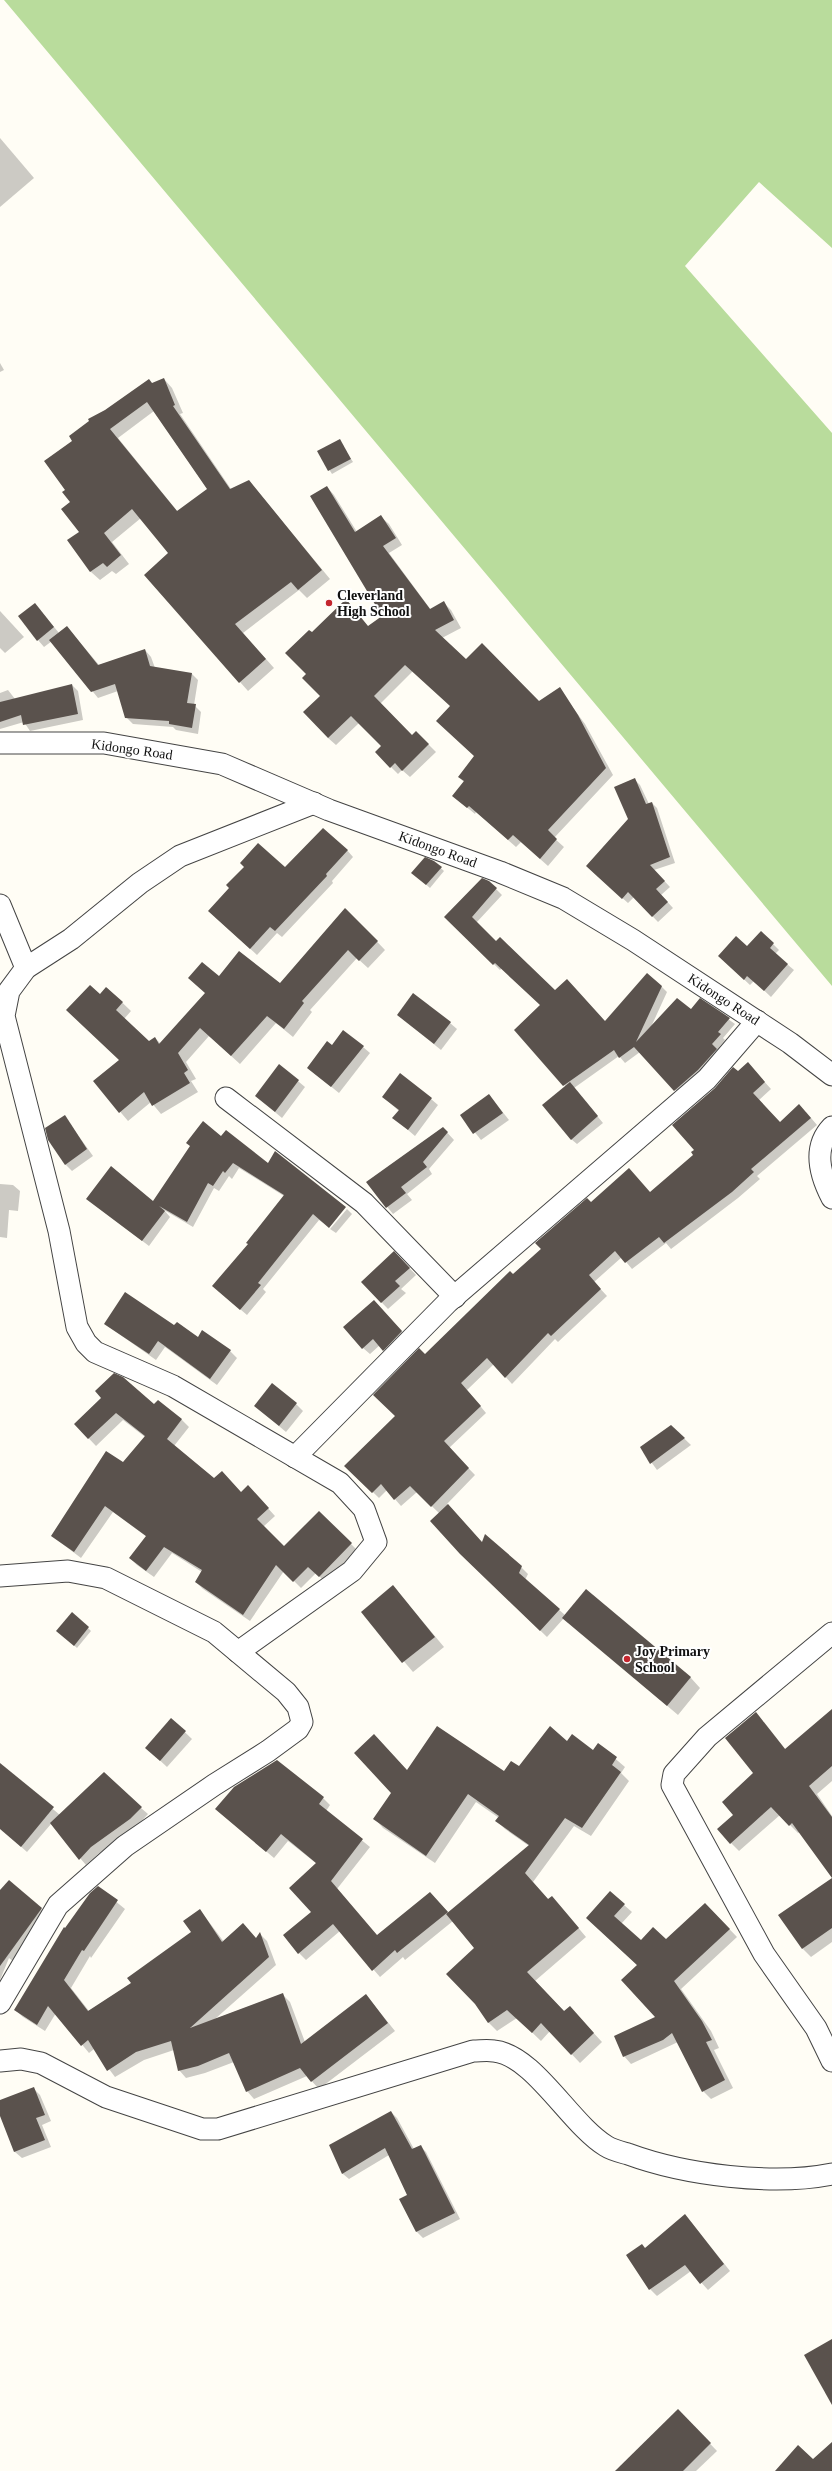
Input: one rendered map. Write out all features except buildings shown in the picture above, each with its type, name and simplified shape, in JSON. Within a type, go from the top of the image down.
[{"type":"street","name":"Kidongo Road","points":[[0,743],[104,743],[222,764],[314,803],[500,872],[563,898],[634,940],[757,1021],[832,1075]]},
{"type":"street","points":[[238,1652],[352,1571],[376,1542],[371,1525],[364,1509],[340,1483],[172,1386],[95,1352],[86,1343],[77,1327],[59,1231],[4,1016],[9,991],[26,968],[71,939],[140,883],[180,856],[314,803]]},
{"type":"street","points":[[0,905],[26,968]]},
{"type":"street","points":[[295,1457],[455,1297],[707,1079],[757,1021]]},
{"type":"street","points":[[226,1098],[364,1203],[455,1297]]},
{"type":"street","points":[[832,1127],[826,1133],[819,1170],[832,1198]]},
{"type":"street","points":[[0,1576],[68,1571],[106,1578],[214,1632],[290,1697],[298,1707],[302,1722],[298,1730],[125,1846],[58,1906],[0,2003]]},
{"type":"street","points":[[832,1633],[707,1737],[674,1774],[672,1785],[764,1954],[816,2028],[832,2061]]},
{"type":"street","points":[[0,2061],[21,2059],[41,2063],[106,2097],[202,2129],[218,2130],[473,2051],[495,2051],[512,2056],[535,2074],[577,2121],[606,2146],[652,2163],[748,2178],[806,2179],[832,2174]]},
{"type":"green space","points":[[4,0],[832,0],[832,248],[759,182],[685,266],[832,433],[832,986]]},
{"type":"place","name":"Cleverland High School","points":[[329,603]]},
{"type":"place","name":"Joy Primary School","points":[[627,1659]]}]
